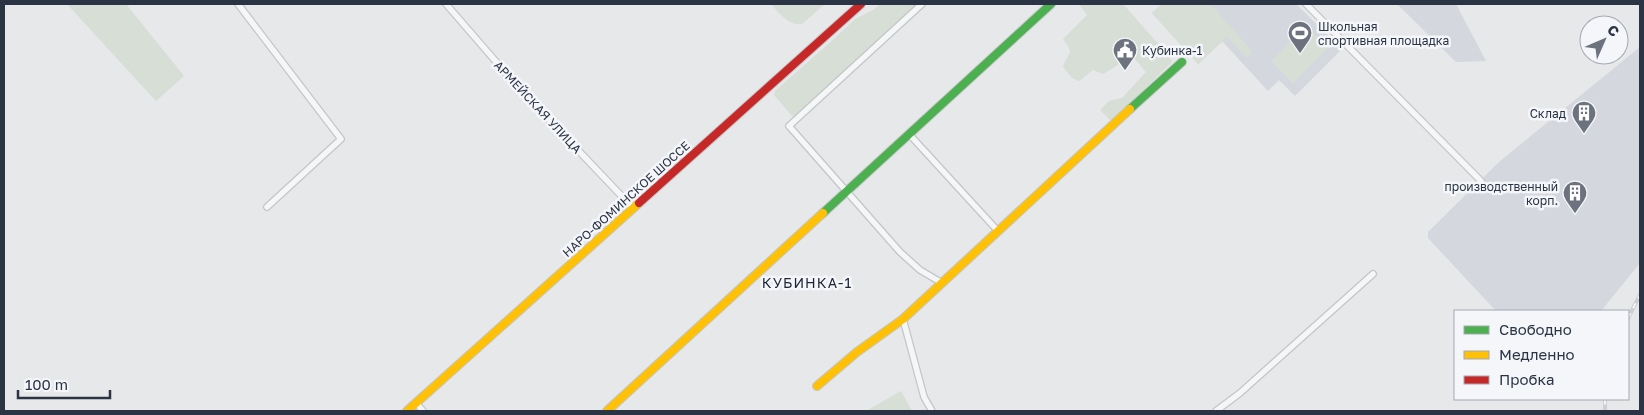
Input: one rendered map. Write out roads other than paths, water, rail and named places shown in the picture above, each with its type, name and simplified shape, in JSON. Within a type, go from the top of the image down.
[{"type":"street","points":[[238,4],[341,139],[267,207]]},
{"type":"street","name":"АРМЕЙСКАЯ УЛИЦА","points":[[446,4],[518,86],[633,208]]},
{"type":"street","name":"НАРО-ФОМИНСКОЕ ШОССЕ","points":[[407,411],[861,4]]},
{"type":"street","points":[[922,4],[789,126],[900,252],[920,270],[942,283]]},
{"type":"street","points":[[608,411],[846,190],[1051,4]]},
{"type":"street","points":[[1306,4],[1481,181]]},
{"type":"street","points":[[817,386],[857,352],[902,319],[1182,62]]},
{"type":"street","points":[[909,134],[997,230]]},
{"type":"street","points":[[1216,411],[1240,393],[1373,274]]},
{"type":"street","points":[[902,319],[924,397],[932,411]]},
{"type":"street","points":[[416,403],[423,411]]},
{"type":"railway","points":[[1629,316],[1640,295]]},
{"type":"railway","points":[[1605,400],[1605,411]]},
{"type":"place","name":"Школьная спортивная площадка","points":[[1300,54]]},
{"type":"place","name":"Кубинка-1","points":[[1125,71]]},
{"type":"place","name":"Склад","points":[[1584,134]]},
{"type":"place","name":"производственный корп.","points":[[1575,214]]},
{"type":"district","name":"КУБИНКА-1","points":[[807,282]]}]
